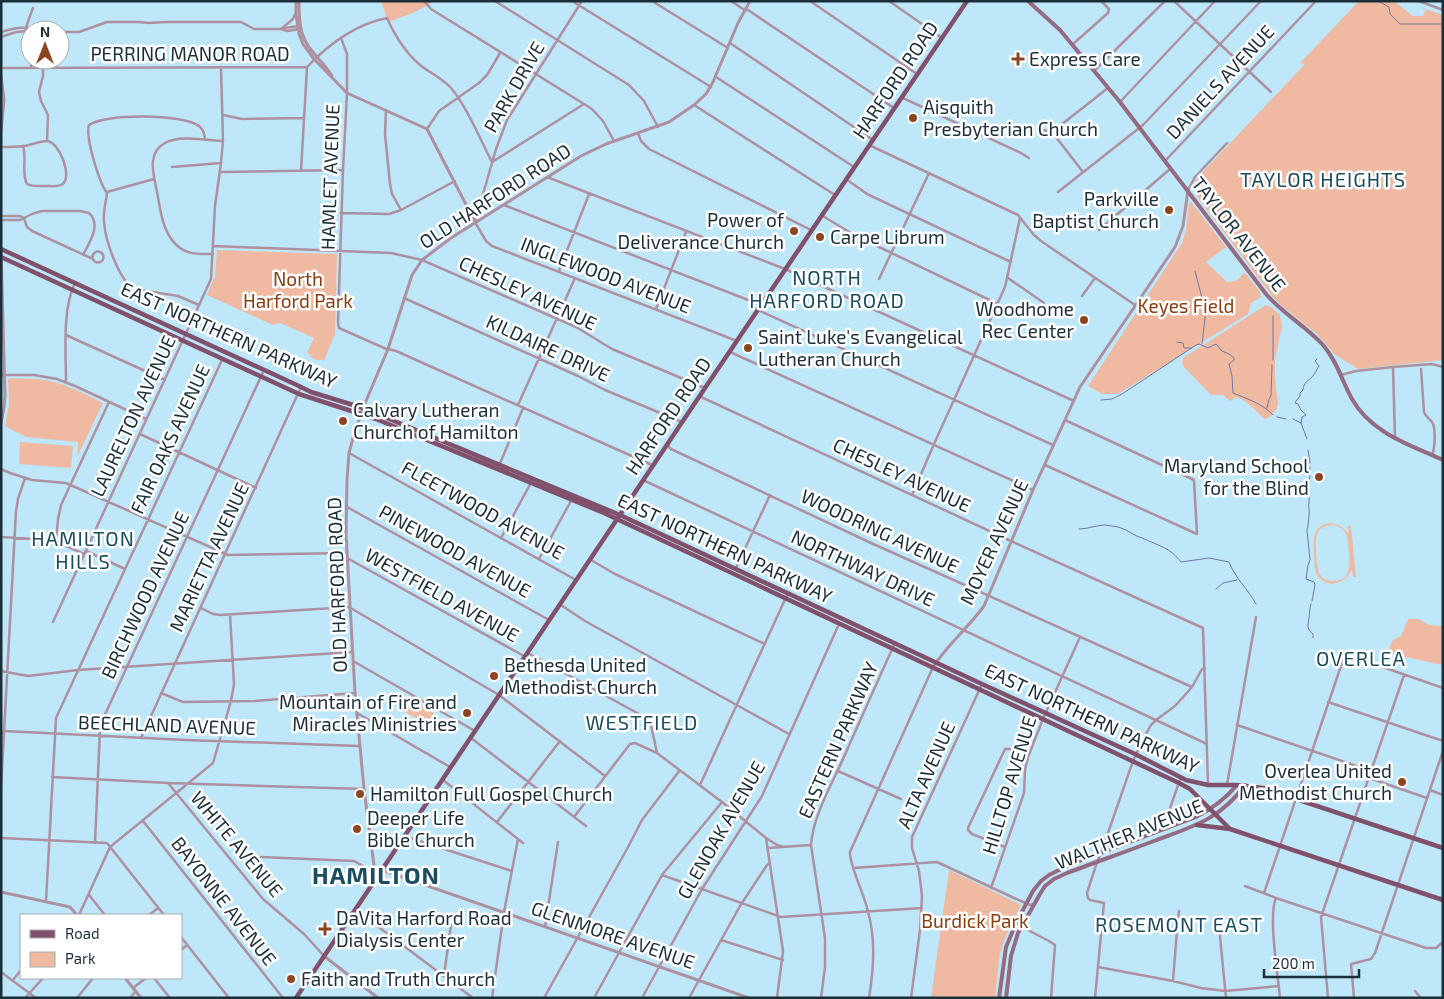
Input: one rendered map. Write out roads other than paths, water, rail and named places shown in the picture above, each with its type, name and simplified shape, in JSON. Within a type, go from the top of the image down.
[{"type":"main road","name":"HARFORD ROAD","points":[[296,998],[355,910],[376,874],[382,870],[699,396],[967,1]]},
{"type":"main road","name":"TAYLOR AVENUE","points":[[1028,1],[1073,44],[1140,127],[1266,294],[1277,306],[1324,346],[1333,358],[1359,411],[1378,428],[1395,438],[1443,460]]},
{"type":"main road","name":"EAST NORTHERN PARKWAY","points":[[1,249],[301,387],[364,408],[419,434]]},
{"type":"main road","name":"EAST NORTHERN PARKWAY","points":[[1,257],[299,394],[362,413],[419,434],[619,517],[934,665],[979,690],[1179,783],[1190,789],[1211,809]]},
{"type":"main road","name":"EAST NORTHERN PARKWAY","points":[[934,665],[982,684],[1194,782],[1208,785],[1245,785],[1263,788],[1443,848]]},
{"type":"main road","points":[[1085,739],[1088,733]]},
{"type":"main road","name":"WALTHER AVENUE","points":[[999,998],[1003,962],[1008,941],[1037,885],[1045,877],[1102,853],[1178,825],[1211,809],[1237,785]]},
{"type":"main road","name":"WALTHER AVENUE","points":[[1006,998],[1012,951],[1016,939],[1034,904],[1050,882],[1067,873],[1198,825],[1216,814],[1245,785]]},
{"type":"main road","points":[[1211,809],[1230,829]]},
{"type":"main road","points":[[1198,825],[1230,829],[1443,900]]},
{"type":"street","points":[[297,1],[296,14],[299,28],[304,40],[316,58],[347,93],[427,129],[475,222]]},
{"type":"street","points":[[297,1],[299,28]]},
{"type":"street","points":[[495,1],[634,89],[647,104],[658,127]]},
{"type":"street","points":[[572,1],[710,87]]},
{"type":"street","name":"PARK DRIVE","points":[[475,222],[492,162],[507,120],[582,1]]},
{"type":"street","points":[[652,1],[728,48]]},
{"type":"street","points":[[731,1],[746,9],[894,108]]},
{"type":"street","name":"OLD HARFORD ROAD","points":[[376,874],[364,789],[349,607],[346,534],[349,452],[362,413],[388,349],[412,275],[422,260],[451,238],[586,152],[658,127],[673,120],[704,97],[716,77],[750,1]]},
{"type":"street","points":[[810,1],[917,74]]},
{"type":"street","points":[[889,1],[942,38]]},
{"type":"street","points":[[1073,44],[1109,12],[1108,8],[1100,1]]},
{"type":"street","points":[[1094,71],[1165,1]]},
{"type":"street","points":[[1174,1],[1271,92]]},
{"type":"street","points":[[1120,102],[1215,1]]},
{"type":"street","points":[[1058,192],[1140,127],[1261,1]]},
{"type":"street","name":"DANIELS AVENUE","points":[[1165,161],[1316,1]]},
{"type":"street","points":[[1419,1],[1443,10]]},
{"type":"street","points":[[424,2],[431,9],[500,53],[584,104],[600,116],[614,141]]},
{"type":"street","points":[[29,20],[33,8]]},
{"type":"street","points":[[281,29],[296,14]]},
{"type":"street","points":[[301,171],[307,67],[329,46],[341,38],[365,25],[387,18],[394,34],[404,49],[444,82],[458,98],[492,162],[584,104]]},
{"type":"street","points":[[70,32],[79,32],[107,22],[241,22],[254,29],[299,28]]},
{"type":"street","points":[[1,32],[20,29]]},
{"type":"street","points":[[1,37],[20,31]]},
{"type":"street","name":"HAMLET AVENUE","points":[[341,38],[347,54],[347,93],[338,327],[388,349]]},
{"type":"street","points":[[730,43],[873,140]]},
{"type":"street","points":[[427,129],[439,111],[479,84],[500,53]]},
{"type":"street","name":"LAURELTON AVENUE","points":[[54,622],[212,276],[215,206],[222,163],[223,141],[221,67]]},
{"type":"street","name":"PERRING MANOR ROAD","points":[[70,68],[307,67]]},
{"type":"street","name":"PERRING MANOR ROAD","points":[[1,68],[20,68]]},
{"type":"street","points":[[43,70],[39,92],[48,115],[47,141]]},
{"type":"street","points":[[1,76],[4,100],[1,131]]},
{"type":"street","points":[[716,77],[854,167]]},
{"type":"street","points":[[1052,132],[1108,88]]},
{"type":"street","points":[[901,97],[1029,158]]},
{"type":"street","points":[[694,105],[835,195]]},
{"type":"street","points":[[386,110],[385,134],[390,184],[392,194],[400,210]]},
{"type":"street","points":[[222,115],[242,119],[304,118]]},
{"type":"street","points":[[199,305],[178,296],[132,288],[120,274],[110,249],[105,229],[104,208],[107,193],[99,179],[88,128],[92,123],[112,118],[171,118],[200,126],[204,132],[205,140]]},
{"type":"street","points":[[1038,129],[1052,132],[1083,172]]},
{"type":"street","points":[[638,133],[641,141],[649,149],[811,230]]},
{"type":"street","points":[[213,254],[189,252],[181,248],[171,238],[162,220],[152,172],[153,159],[164,143],[180,139],[223,141]]},
{"type":"street","points":[[1,147],[23,146],[47,141],[55,145],[61,153],[67,177],[65,182],[61,185],[35,186],[27,184],[24,175],[23,146]]},
{"type":"street","points":[[1188,190],[1195,177],[1227,143]]},
{"type":"street","points":[[869,145],[1020,217],[1038,239],[1136,305]]},
{"type":"street","points":[[172,167],[222,163]]},
{"type":"street","name":"DANIELS AVENUE","points":[[1099,230],[1171,168]]},
{"type":"street","points":[[220,172],[343,170]]},
{"type":"street","points":[[879,279],[929,173]]},
{"type":"street","points":[[547,177],[785,269],[1074,401]]},
{"type":"street","points":[[107,193],[154,179]]},
{"type":"street","points":[[846,179],[867,194],[1011,262]]},
{"type":"street","points":[[341,213],[390,214],[455,181]]},
{"type":"street","name":"MOYER AVENUE","points":[[869,998],[874,954],[872,931],[864,896],[850,858],[851,849],[934,665],[978,614],[988,596],[1053,445],[1084,381],[1178,243],[1183,226],[1188,190]]},
{"type":"street","points":[[559,271],[589,194]]},
{"type":"street","points":[[503,204],[671,270],[759,308],[1053,445]]},
{"type":"street","points":[[1,220],[20,220],[42,211],[80,211],[89,213],[94,219],[94,230],[83,255]]},
{"type":"street","points":[[822,215],[846,231],[998,304]]},
{"type":"street","points":[[1,216],[20,216],[24,218]]},
{"type":"street","points":[[912,495],[998,304],[1008,278],[1020,217]]},
{"type":"street","points":[[24,218],[27,227],[32,231],[93,259],[95,262],[103,260],[103,254],[98,251],[95,252],[93,259]]},
{"type":"street","name":"INGLEWOOD AVENUE","points":[[475,222],[489,244],[737,341]]},
{"type":"street","points":[[656,309],[686,232]]},
{"type":"street","name":"CHESLEY AVENUE","points":[[214,246],[391,253],[422,260],[582,330],[612,349],[705,388]]},
{"type":"street","points":[[1,249],[4,408],[1,423]]},
{"type":"street","points":[[518,406],[575,278]]},
{"type":"street","points":[[1008,278],[1044,303]]},
{"type":"street","points":[[1082,296],[1095,278]]},
{"type":"street","points":[[66,382],[67,309],[75,283]]},
{"type":"street","name":"KILDAIRE DRIVE","points":[[404,298],[539,358],[605,390],[682,422]]},
{"type":"street","points":[[66,335],[165,380]]},
{"type":"street","points":[[388,349],[653,465]]},
{"type":"street","points":[[730,352],[1033,490]]},
{"type":"street","name":"FAIR OAKS AVENUE","points":[[46,902],[56,718],[222,358]]},
{"type":"street","points":[[1341,375],[1356,370],[1392,367],[1432,364],[1443,367]]},
{"type":"street","points":[[1392,367],[1395,438]]},
{"type":"street","points":[[1422,368],[1424,412],[1434,427],[1434,450],[1432,455]]},
{"type":"street","name":"BIRCHWOOD AVENUE","points":[[95,843],[102,720],[264,370]]},
{"type":"street","points":[[3,375],[47,377],[66,382],[146,419]]},
{"type":"street","name":"MARIETTA AVENUE","points":[[140,738],[301,387]]},
{"type":"street","name":"CHESLEY AVENUE","points":[[699,396],[1203,628],[1205,668]]},
{"type":"street","points":[[56,541],[59,511],[109,402]]},
{"type":"street","points":[[498,467],[524,408]]},
{"type":"street","points":[[1045,465],[1197,534],[1194,480],[1065,420]]},
{"type":"street","points":[[140,434],[256,488]]},
{"type":"street","name":"WOODRING AVENUE","points":[[667,445],[671,449],[988,596],[1192,687]]},
{"type":"street","name":"FLEETWOOD AVENUE","points":[[349,452],[576,580]]},
{"type":"street","name":"WESTFIELD AVENUE","points":[[1,469],[25,478],[61,482],[70,485],[228,555],[347,553]]},
{"type":"street","points":[[1,788],[17,504],[25,478]]},
{"type":"street","name":"NORTHWAY DRIVE","points":[[643,480],[1207,744]]},
{"type":"street","points":[[501,538],[532,481]]},
{"type":"street","points":[[735,571],[770,495]]},
{"type":"street","points":[[538,559],[573,497]]},
{"type":"street","name":"PINEWOOD AVENUE","points":[[347,507],[549,620]]},
{"type":"street","points":[[1,537],[50,539],[125,569]]},
{"type":"street","name":"WESTFIELD AVENUE","points":[[347,558],[648,719],[657,753]]},
{"type":"street","name":"FLEETWOOD AVENUE","points":[[590,560],[615,574],[765,644]]},
{"type":"street","points":[[700,786],[787,596]]},
{"type":"street","points":[[560,604],[585,621],[790,734]]},
{"type":"street","points":[[201,608],[216,615],[230,615],[349,607],[499,695],[605,776]]},
{"type":"street","points":[[1,892],[70,907],[77,914],[89,894],[110,847],[213,763],[231,701],[234,679],[230,615]]},
{"type":"street","points":[[1227,785],[1256,617]]},
{"type":"street","name":"GLENOAK AVENUE","points":[[642,998],[702,890],[762,796],[840,621]]},
{"type":"street","name":"HILLTOP AVENUE","points":[[991,888],[1024,793],[1025,770],[1028,758],[1042,719],[1080,637]]},
{"type":"street","name":"EASTERN PARKWAY","points":[[821,998],[825,938],[811,845],[812,832],[894,646]]},
{"type":"street","points":[[1,671],[28,676],[78,670],[352,652]]},
{"type":"street","points":[[1264,893],[1345,656],[1354,657],[1443,688]]},
{"type":"street","points":[[353,661],[475,730]]},
{"type":"street","points":[[1094,998],[1104,903],[1090,900],[1087,893],[1097,862],[1102,853],[1133,761],[1146,734],[1156,720],[1178,703],[1192,687],[1202,669],[1205,668]]},
{"type":"street","points":[[1205,668],[1208,785]]},
{"type":"street","points":[[1328,998],[1321,920],[1404,675]]},
{"type":"street","name":"ALTA AVENUE","points":[[911,998],[922,908],[921,882],[912,845],[913,834],[982,684]]},
{"type":"street","points":[[161,693],[183,702],[255,701],[355,693]]},
{"type":"street","points":[[1328,702],[1443,741]]},
{"type":"street","points":[[357,713],[450,767]]},
{"type":"street","points":[[1237,725],[1371,771]]},
{"type":"street","points":[[1,734],[3,727]]},
{"type":"street","name":"BEECHLAND AVENUE","points":[[3,727],[100,736],[360,746]]},
{"type":"street","points":[[470,737],[586,826]]},
{"type":"street","points":[[497,822],[560,742]]},
{"type":"street","points":[[574,817],[629,746],[635,743],[657,753],[766,838],[784,847]]},
{"type":"street","points":[[1006,847],[979,837],[968,830],[969,824],[1004,750],[1006,748],[1028,758]]},
{"type":"street","points":[[1354,998],[1351,964],[1374,957],[1443,751]]},
{"type":"street","points":[[544,998],[642,820],[680,770]]},
{"type":"street","points":[[838,771],[901,799]]},
{"type":"street","points":[[52,777],[168,783],[364,789]]},
{"type":"street","points":[[1164,825],[1181,777]]},
{"type":"street","points":[[1369,778],[1427,798]]},
{"type":"street","points":[[442,779],[523,843]]},
{"type":"street","name":"WHITE AVENUE","points":[[168,783],[263,899],[304,934],[324,956],[378,998]]},
{"type":"street","points":[[1430,790],[1443,795]]},
{"type":"street","points":[[594,998],[662,875],[722,802]]},
{"type":"street","name":"BAYONNE AVENUE","points":[[143,820],[283,998]]},
{"type":"street","points":[[404,836],[512,871]]},
{"type":"street","points":[[1,838],[107,844],[163,914]]},
{"type":"street","points":[[766,838],[783,951],[777,998]]},
{"type":"street","points":[[492,998],[504,912],[518,839]]},
{"type":"street","points":[[546,926],[558,842]]},
{"type":"street","points":[[768,848],[811,845]]},
{"type":"street","points":[[262,857],[354,861],[376,874]]},
{"type":"street","points":[[853,868],[937,862],[991,888],[1027,903],[1034,904]]},
{"type":"street","points":[[690,998],[742,904],[770,863]]},
{"type":"street","name":"GLENMORE AVENUE","points":[[382,870],[747,997]]},
{"type":"street","points":[[662,875],[781,917],[922,908]]},
{"type":"street","points":[[1245,886],[1426,948],[1439,947],[1443,942]]},
{"type":"street","points":[[89,894],[104,914]]},
{"type":"street","points":[[1276,898],[1273,915],[1280,998]]},
{"type":"street","points":[[150,914],[158,908]]},
{"type":"street","points":[[355,910],[473,998]]},
{"type":"street","points":[[1174,981],[1179,911]]},
{"type":"street","points":[[1218,916],[1226,998]]},
{"type":"street","points":[[1102,918],[1177,930]]},
{"type":"street","points":[[444,975],[451,925]]},
{"type":"street","points":[[1022,928],[1049,940],[1056,947],[1051,998]]},
{"type":"street","points":[[182,938],[228,997]]},
{"type":"street","points":[[721,940],[783,960]]},
{"type":"street","points":[[182,949],[187,945]]},
{"type":"street","points":[[1098,967],[1201,988],[1225,991],[1279,986]]},
{"type":"street","points":[[13,980],[20,971]]},
{"type":"street","points":[[1,972],[36,998]]},
{"type":"street","points":[[25,998],[42,979]]},
{"type":"street","points":[[77,998],[92,979]]},
{"type":"street","points":[[127,979],[141,998]]},
{"type":"street","points":[[130,998],[134,989],[145,979]]},
{"type":"street","points":[[155,979],[170,998]]},
{"type":"street","points":[[1415,991],[1421,998]]},
{"type":"waterway","points":[[1,2],[6,1]]},
{"type":"waterway","points":[[1378,1],[1389,7],[1390,14],[1400,24],[1443,24]]},
{"type":"waterway","points":[[1195,271],[1206,309],[1202,344]]},
{"type":"waterway","points":[[1273,316],[1273,360]]},
{"type":"waterway","points":[[1177,342],[1183,343],[1184,348],[1191,348]]},
{"type":"waterway","points":[[1101,400],[1112,399],[1122,394],[1196,345],[1199,344],[1208,348],[1216,344],[1222,351],[1234,358],[1229,364],[1233,393],[1259,404],[1273,415]]},
{"type":"waterway","points":[[1301,423],[1302,417],[1306,415],[1298,404],[1295,403],[1305,384],[1319,366],[1315,361],[1317,359]]},
{"type":"waterway","points":[[1267,408],[1271,396],[1272,365]]},
{"type":"waterway","points":[[1277,417],[1286,419]]},
{"type":"waterway","points":[[1293,419],[1301,423],[1307,439]]},
{"type":"waterway","points":[[1308,450],[1310,463]]},
{"type":"waterway","points":[[1310,467],[1307,530],[1310,560],[1306,579],[1314,582],[1315,585],[1312,601]]},
{"type":"waterway","points":[[1079,529],[1105,525],[1119,527],[1163,547],[1173,553],[1181,562],[1209,558],[1229,562],[1256,604]]},
{"type":"waterway","points":[[1216,589],[1223,583],[1237,580]]},
{"type":"waterway","points":[[1311,604],[1308,627],[1313,634],[1313,638]]},
{"type":"place","name":"Express Care","points":[[1018,59]]},
{"type":"place","name":"Aisquith Presbyterian Church","points":[[913,118]]},
{"type":"place","name":"Parkville Baptist Church","points":[[1169,210]]},
{"type":"place","name":"Power of Deliverance Church","points":[[794,231]]},
{"type":"place","name":"Carpe Librum","points":[[820,237]]},
{"type":"place","name":"Woodhome Rec Center","points":[[1084,320]]},
{"type":"place","name":"Saint Luke's Evangelical Lutheran Church","points":[[748,348]]},
{"type":"place","name":"Calvary Lutheran Church of Hamilton","points":[[343,421]]},
{"type":"place","name":"Maryland School for the Blind","points":[[1319,477]]},
{"type":"place","name":"Bethesda United Methodist Church","points":[[494,676]]},
{"type":"place","name":"Mountain of Fire and Miracles Ministries","points":[[467,713]]},
{"type":"place","name":"Overlea United Methodist Church","points":[[1402,782]]},
{"type":"place","name":"Hamilton Full Gospel Church","points":[[360,794]]},
{"type":"place","name":"Deeper Life Bible Church","points":[[357,829]]},
{"type":"place","name":"DaVita Harford Road Dialysis Center","points":[[325,929]]},
{"type":"place","name":"Faith and Truth Church","points":[[291,979]]},
{"type":"district","name":"TAYLOR HEIGHTS","points":[[1323,180]]},
{"type":"district","name":"NORTH HARFORD ROAD","points":[[827,290]]},
{"type":"district","name":"HAMILTON HILLS","points":[[83,550]]},
{"type":"district","name":"OVERLEA","points":[[1361,659]]},
{"type":"district","name":"WESTFIELD","points":[[642,723]]},
{"type":"district","name":"HAMILTON","points":[[376,876]]},
{"type":"district","name":"ROSEMONT EAST","points":[[1179,925]]},
{"type":"park label","name":"North Harford Park","points":[[298,290]]},
{"type":"park label","name":"Keyes Field","points":[[1186,306]]},
{"type":"park label","name":"Burdick Park","points":[[975,921]]}]
